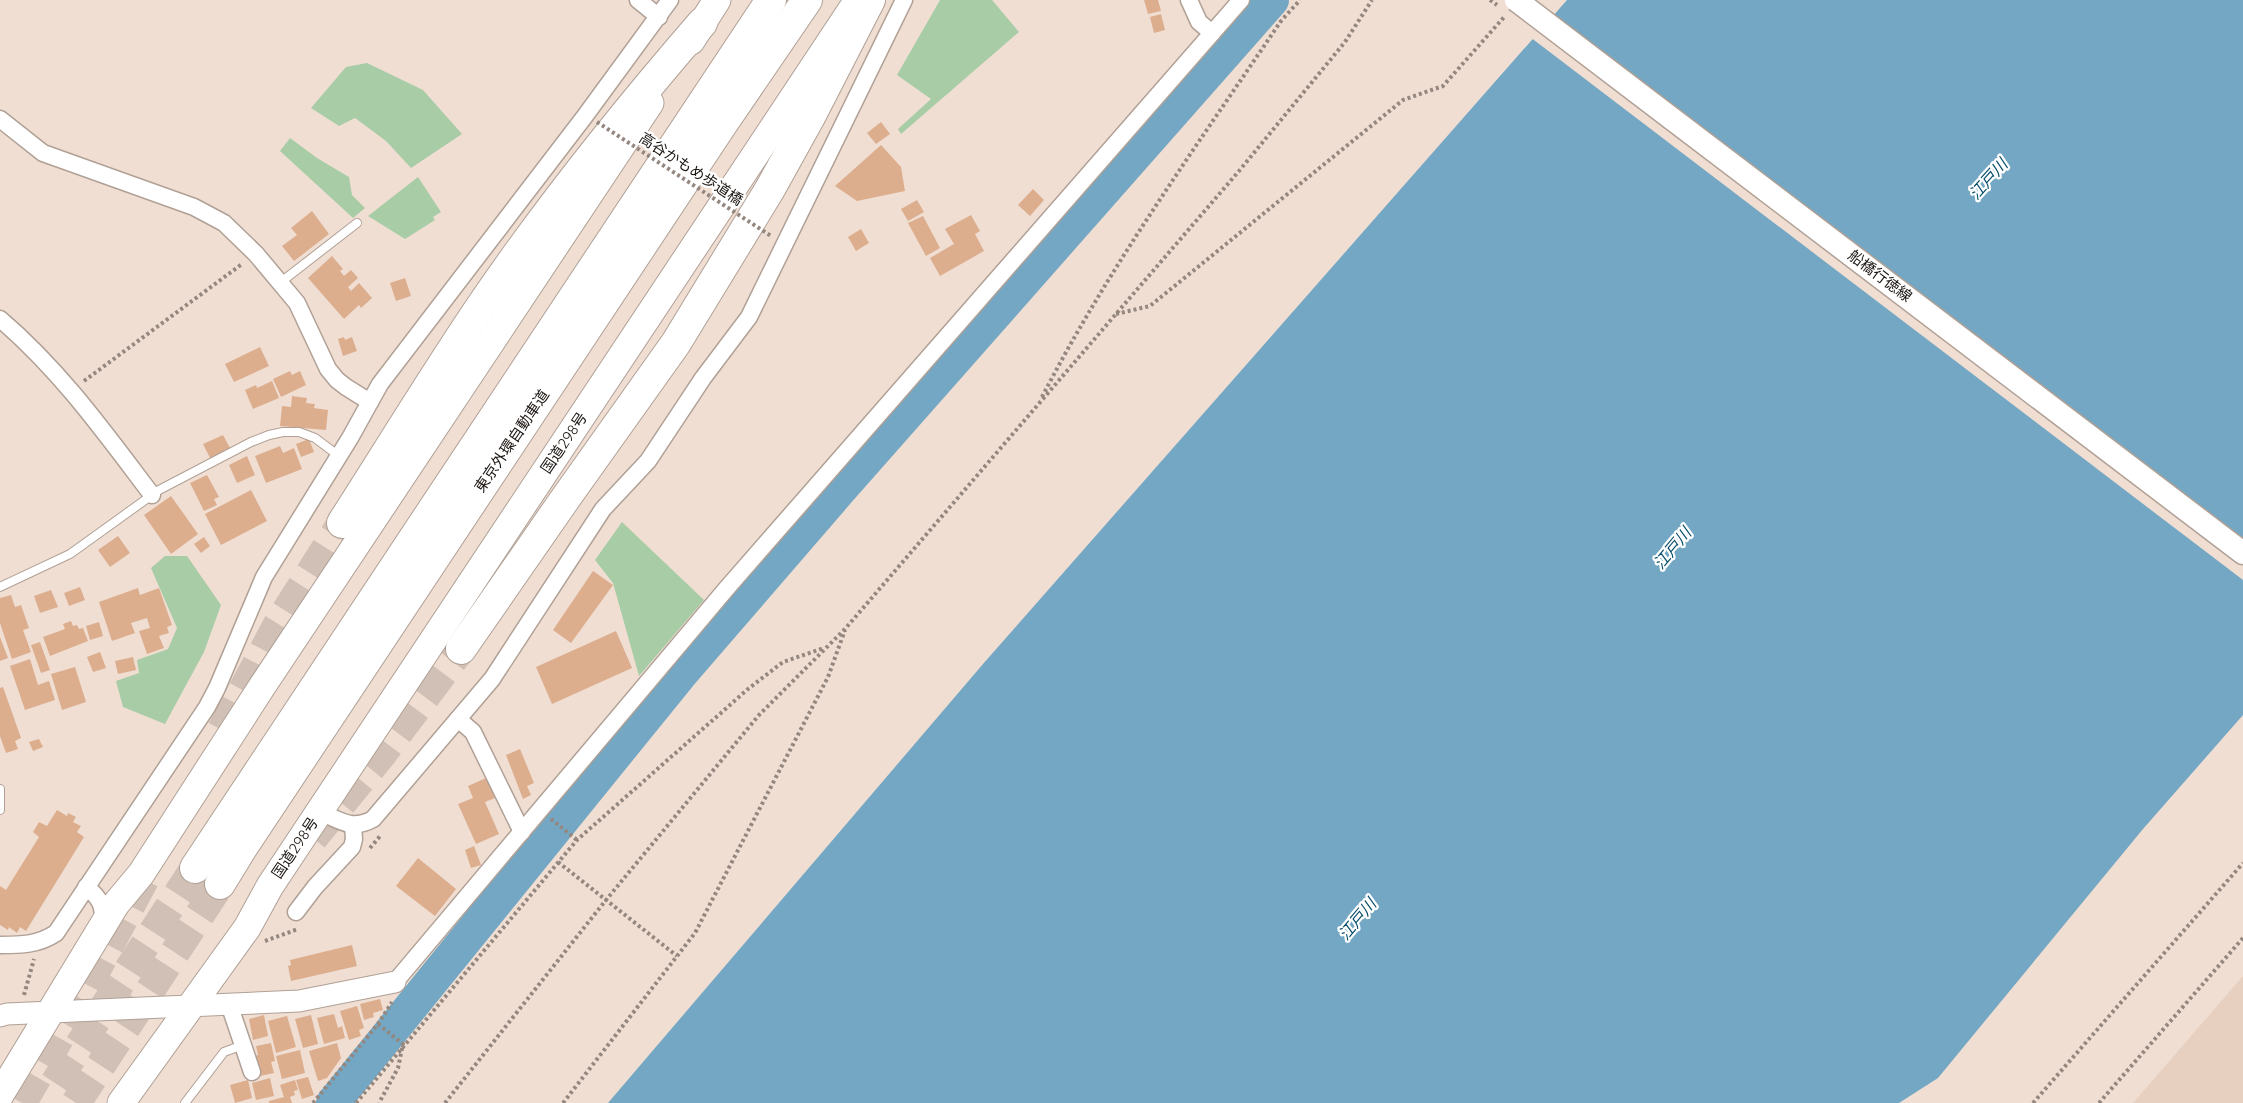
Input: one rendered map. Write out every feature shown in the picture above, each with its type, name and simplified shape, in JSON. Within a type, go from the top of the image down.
[{"type":"highway","name":"東京外環自動車道","points":[[195,868],[771,0]]},
{"type":"highway","name":"東京外環自動車道","points":[[220,884],[721,126],[807,0]]},
{"type":"highway","name":"国道298号","points":[[100,1103],[247,928],[270,886],[858,0]]},
{"type":"highway","points":[[461,649],[676,343],[770,189],[870,0]]},
{"type":"highway","points":[[342,523],[483,303],[534,231],[709,12]]},
{"type":"highway","points":[[16,1103],[102,926],[116,904],[141,874],[274,668],[709,12]]},
{"type":"highway","points":[[0,1095],[59,1011],[124,910],[141,874]]},
{"type":"highway","name":"国道298号","points":[[121,1103],[182,1006]]},
{"type":"main road","name":"船橋行徳線","points":[[1514,4],[2243,552]]},
{"type":"street","points":[[638,0],[659,17]]},
{"type":"street","points":[[0,945],[28,945],[45,941],[56,933],[207,707],[222,678],[264,577],[389,371],[670,0]]},
{"type":"street","points":[[320,812],[353,826],[363,825],[373,819],[492,679],[603,509],[648,461],[703,378],[749,317],[904,0]]},
{"type":"street","points":[[1189,0],[1199,22],[1212,33]]},
{"type":"street","points":[[7,1011],[299,1001],[395,982],[727,588],[1241,0]]},
{"type":"street","points":[[0,119],[43,153],[194,207],[224,223],[256,254],[297,303],[328,369],[346,387],[370,402]]},
{"type":"street","points":[[0,319],[28,343],[72,390],[152,495]]},
{"type":"street","points":[[458,719],[473,732],[522,832]]},
{"type":"street","points":[[296,912],[315,887],[352,847],[353,826]]},
{"type":"street","points":[[86,887],[100,899],[104,912],[102,926]]},
{"type":"street","points":[[230,1004],[252,1072]]},
{"type":"lane","points":[[281,282],[357,223]]},
{"type":"lane","points":[[0,587],[70,554],[152,495],[250,442],[283,432],[299,432],[315,438],[339,456]]},
{"type":"lane","points":[[0,789],[0,810]]},
{"type":"lane","points":[[185,1103],[224,1052],[243,1045]]},
{"type":"path","points":[[1039,403],[1074,335],[1144,222],[1281,21],[1300,0]]},
{"type":"path","points":[[446,1103],[606,900],[759,714],[845,629],[1239,171],[1345,42],[1372,0]]},
{"type":"path","points":[[1116,314],[1150,306],[1403,100],[1443,86],[1514,4]]},
{"type":"path","name":"高谷かもめ歩道橋","points":[[597,122],[771,236]]},
{"type":"path","points":[[72,390],[256,254]]},
{"type":"path","points":[[563,1103],[695,933],[822,688],[845,629]]},
{"type":"path","points":[[356,1103],[403,1044],[577,840],[748,689],[783,662],[825,648]]},
{"type":"path","points":[[549,817],[577,840]]},
{"type":"path","points":[[558,862],[677,956]]},
{"type":"path","points":[[2033,1103],[2243,863]]},
{"type":"path","points":[[2099,1103],[2243,938]]},
{"type":"path","points":[[7,1011],[36,950]]},
{"type":"path","points":[[314,1103],[378,1024],[394,1000],[397,991],[395,982]]},
{"type":"path","points":[[378,1024],[403,1044]]},
{"type":"path","points":[[379,1103],[398,1068],[403,1044]]},
{"type":"shaded area","points":[[2243,976],[2243,1103],[2133,1103]]},
{"type":"green space","points":[[940,0],[992,0],[1019,32],[901,134],[898,129],[931,99],[897,75]]},
{"type":"green space","points":[[367,63],[423,90],[462,134],[411,168],[386,141],[355,118],[339,126],[311,108],[346,67]]},
{"type":"green space","points":[[290,138],[349,177],[352,195],[365,208],[353,218],[280,151]]},
{"type":"green space","points":[[418,177],[441,212],[433,217],[435,220],[405,239],[368,216]]},
{"type":"green space","points":[[622,522],[704,600],[639,676],[613,583],[595,560]]},
{"type":"green space","points":[[165,556],[187,556],[221,605],[204,652],[165,724],[123,707],[116,681],[139,673],[137,660],[168,649],[177,628],[151,568]]},
{"type":"water","name":"江戸川","points":[[1567,0],[2243,0],[2243,715],[2143,829],[1938,1078],[1899,1103],[608,1103],[983,664]]},
{"type":"pier","points":[[1550,14],[2243,538],[2243,580],[1530,37]]},
{"type":"building","points":[[1144,0],[1158,0],[1161,11],[1148,14]]},
{"type":"building","points":[[1161,14],[1165,30],[1154,33],[1150,17]]},
{"type":"building","points":[[881,122],[890,134],[876,144],[867,133]]},
{"type":"building","points":[[881,145],[901,167],[905,191],[857,201],[835,186]]},
{"type":"building","points":[[1033,189],[1044,200],[1030,216],[1018,205]]},
{"type":"building","points":[[917,200],[924,212],[908,221],[901,209]]},
{"type":"building","points":[[312,211],[329,234],[294,261],[282,246],[297,235],[291,228]]},
{"type":"building","points":[[971,215],[980,231],[975,234],[984,251],[940,276],[930,258],[954,244],[945,229]]},
{"type":"building","points":[[923,216],[940,248],[926,256],[908,223]]},
{"type":"building","points":[[861,229],[869,243],[856,251],[848,237]]},
{"type":"building","points":[[332,256],[343,269],[340,271],[344,276],[351,270],[358,278],[348,287],[351,291],[359,283],[372,298],[361,308],[359,305],[344,319],[308,278]]},
{"type":"building","points":[[405,278],[411,296],[396,301],[390,283]]},
{"type":"building","points":[[344,337],[345,340],[352,337],[357,351],[343,356],[338,339]]},
{"type":"building","points":[[260,347],[269,366],[234,382],[225,364]]},
{"type":"building","points":[[290,371],[292,375],[300,371],[306,385],[281,397],[273,379]]},
{"type":"building","points":[[272,381],[279,398],[253,409],[245,390],[256,385],[257,388]]},
{"type":"building","points":[[292,396],[307,398],[306,403],[315,404],[314,408],[328,410],[326,430],[280,426],[282,406],[291,407]]},
{"type":"building","points":[[223,435],[230,448],[210,458],[203,444]]},
{"type":"building","points":[[309,439],[314,452],[301,457],[296,444]]},
{"type":"building","points":[[280,446],[283,453],[294,448],[302,469],[266,483],[255,456]]},
{"type":"building","points":[[247,456],[255,475],[237,483],[229,465]]},
{"type":"building","points":[[207,475],[219,497],[214,499],[217,505],[204,511],[190,483]]},
{"type":"building","points":[[251,490],[267,521],[221,545],[205,514]]},
{"type":"building","points":[[171,496],[198,534],[171,554],[144,515]]},
{"type":"building","points":[[118,536],[130,553],[110,567],[98,550]]},
{"type":"building","points":[[204,537],[210,546],[201,553],[194,544]]},
{"type":"building","points":[[593,571],[613,585],[571,643],[553,630]]},
{"type":"building","points":[[80,587],[85,600],[69,606],[64,593]]},
{"type":"building","points":[[138,588],[140,595],[159,588],[172,625],[167,627],[169,633],[159,636],[164,648],[147,654],[139,631],[150,628],[147,618],[131,623],[135,633],[112,641],[99,602]]},
{"type":"building","points":[[51,590],[58,607],[40,613],[34,596]]},
{"type":"building","points":[[11,595],[15,607],[21,605],[29,628],[23,630],[31,652],[12,659],[0,623],[0,598]]},
{"type":"building","points":[[71,621],[73,626],[83,628],[88,641],[50,656],[43,637],[65,629],[63,624]]},
{"type":"building","points":[[99,622],[103,636],[90,640],[86,626]]},
{"type":"building","points":[[616,631],[632,668],[552,704],[536,667]]},
{"type":"building","points":[[0,637],[8,658],[0,661]]},
{"type":"building","points":[[40,642],[50,670],[41,673],[31,645]]},
{"type":"building","points":[[100,652],[106,668],[93,672],[87,657]]},
{"type":"building","points":[[133,657],[136,670],[118,674],[115,661]]},
{"type":"building","points":[[30,659],[38,685],[49,681],[55,700],[25,710],[10,666]]},
{"type":"building","points":[[75,667],[86,702],[62,710],[51,674]]},
{"type":"building","points":[[3,687],[21,738],[15,741],[18,749],[6,753],[0,736],[0,688]]},
{"type":"building","points":[[39,739],[43,747],[33,751],[29,742]]},
{"type":"building","points":[[520,749],[534,783],[527,786],[531,795],[523,799],[506,755]]},
{"type":"building","points":[[486,778],[495,798],[485,802],[499,834],[476,844],[458,804],[473,798],[468,786]]},
{"type":"building","points":[[57,810],[67,816],[68,813],[76,817],[73,822],[81,826],[77,832],[84,837],[26,931],[20,927],[17,933],[9,927],[8,930],[0,925],[0,886],[6,890],[39,837],[33,832],[39,822],[47,826]]},
{"type":"building","points":[[474,846],[481,865],[471,868],[465,850]]},
{"type":"building","points":[[418,858],[456,889],[435,916],[396,886]]},
{"type":"building","points":[[352,945],[357,966],[291,981],[288,966],[291,965],[290,960]]},
{"type":"building","points":[[380,999],[383,1010],[373,1013],[374,1017],[364,1020],[360,1004]]},
{"type":"building","points":[[357,1006],[364,1028],[359,1030],[361,1036],[349,1040],[340,1011]]},
{"type":"building","points":[[334,1014],[338,1028],[342,1026],[345,1038],[324,1044],[317,1018]]},
{"type":"building","points":[[264,1015],[268,1036],[253,1040],[249,1019]]},
{"type":"building","points":[[311,1015],[318,1044],[303,1048],[295,1019]]},
{"type":"building","points":[[287,1016],[296,1047],[276,1053],[268,1021]]},
{"type":"building","points":[[271,1043],[275,1061],[271,1062],[274,1073],[260,1076],[255,1056],[258,1055],[256,1046]]},
{"type":"building","points":[[337,1043],[341,1058],[327,1078],[318,1081],[309,1051]]},
{"type":"building","points":[[300,1050],[305,1073],[282,1079],[276,1056]]},
{"type":"building","points":[[308,1077],[314,1095],[302,1099],[296,1080]]},
{"type":"building","points":[[270,1078],[274,1096],[256,1100],[252,1083]]},
{"type":"building","points":[[248,1080],[252,1098],[235,1103],[230,1085]]},
{"type":"building","points":[[295,1080],[298,1090],[294,1091],[295,1095],[290,1097],[292,1103],[269,1103],[269,1101],[284,1097],[280,1085]]},
{"type":"waterway","points":[[333,1103],[680,675],[838,492],[1272,0]]},
{"type":"tunnel","points":[[222,730],[277,626],[342,523]]},
{"type":"tunnel","points":[[313,838],[382,754],[461,649]]},
{"type":"tunnel","points":[[55,1083],[195,868]]},
{"type":"tunnel","points":[[22,1103],[70,1019],[147,874]]},
{"type":"tunnel","points":[[76,1103],[220,884]]}]
